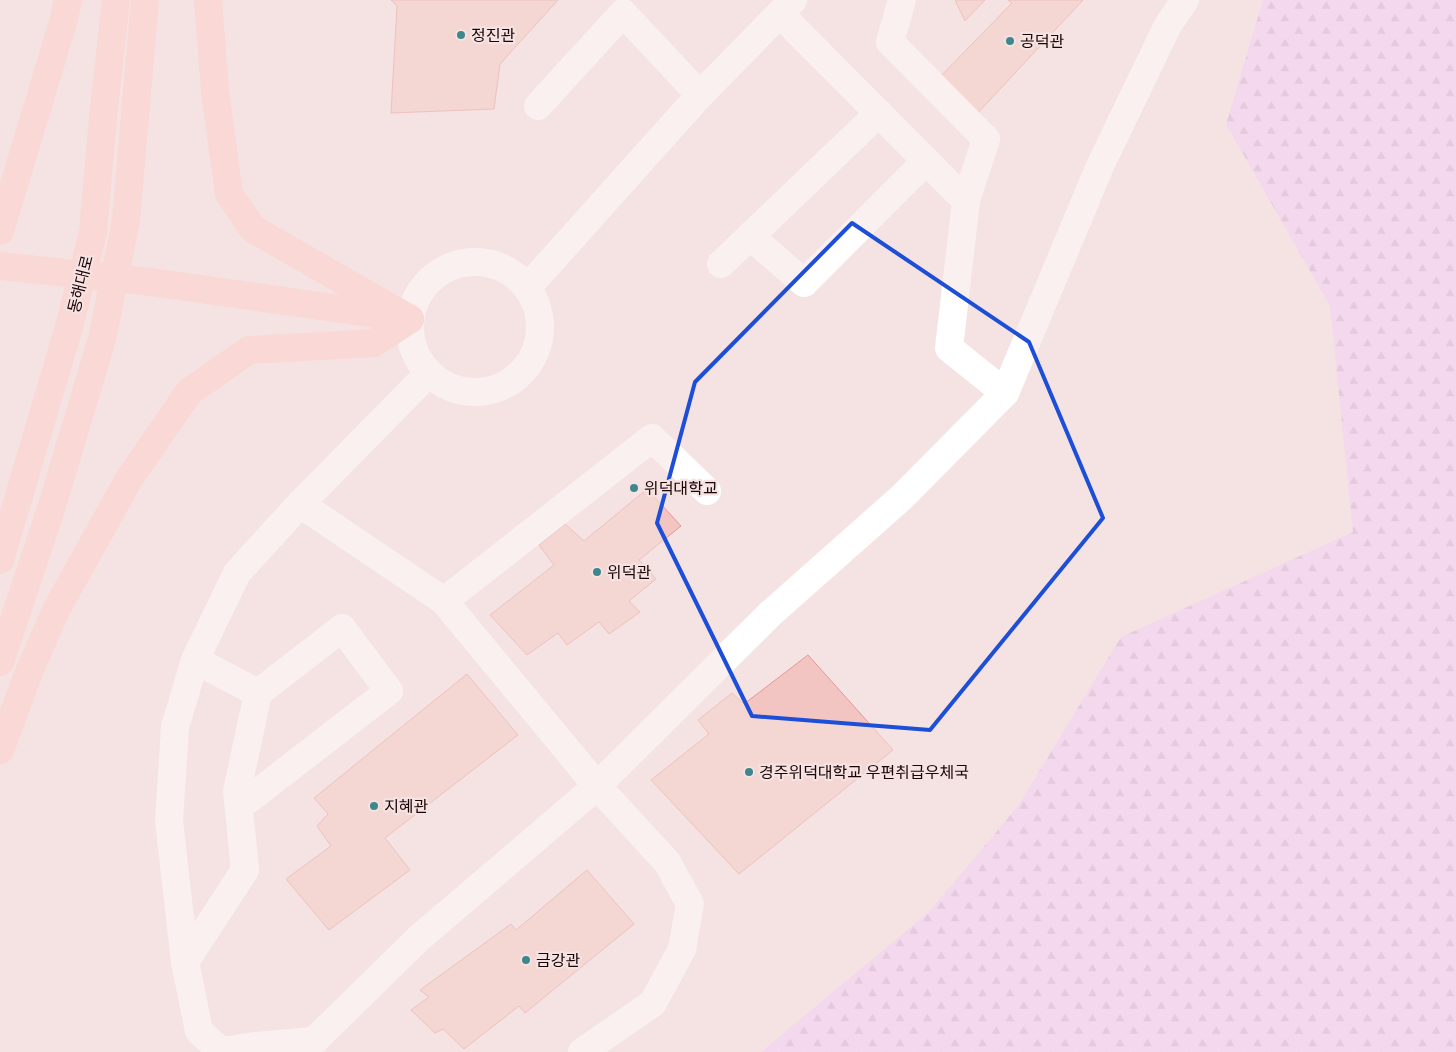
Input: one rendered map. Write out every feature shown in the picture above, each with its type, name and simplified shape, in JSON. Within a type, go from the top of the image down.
[{"type":"main road","points":[[0,231],[64,19],[68,0]]},
{"type":"main road","name":"동해대로","points":[[0,560],[69,327],[93,232],[116,0]]},
{"type":"main road","points":[[0,662],[51,509],[102,339],[126,220],[146,0]]},
{"type":"main road","points":[[208,0],[215,91],[229,194],[253,229],[410,319]]},
{"type":"main road","points":[[0,266],[151,282],[410,319]]},
{"type":"main road","points":[[0,750],[29,672],[56,610],[129,480],[189,392],[249,350],[374,343],[410,319]]},
{"type":"lane","points":[[902,0],[890,42],[986,139],[966,201],[950,348],[1005,393]]},
{"type":"lane","points":[[428,374],[300,504],[237,574],[195,660],[174,727],[169,821],[185,962],[198,1031],[221,1051],[314,1041],[418,939],[597,786],[770,614],[902,497],[1005,393],[1100,166],[1168,25],[1185,0]]},
{"type":"lane","points":[[527,288],[700,95],[787,7],[879,113],[966,201]]},
{"type":"lane","points":[[538,106],[623,13],[700,95]]},
{"type":"lane","points":[[721,264],[879,113]]},
{"type":"lane","points":[[750,236],[804,283],[926,161]]},
{"type":"lane","points":[[472,261],[493,264],[512,273],[527,288],[538,307],[539,336],[536,350],[525,369],[509,384],[488,392],[466,393],[446,386],[428,374],[418,362],[412,347],[410,319],[418,292],[432,276],[451,265],[472,261]]},
{"type":"lane","points":[[444,601],[652,438],[707,491]]},
{"type":"lane","points":[[300,504],[444,601],[597,786],[667,862],[690,904],[682,949],[653,1003],[582,1052]]},
{"type":"lane","points":[[185,962],[245,870],[237,791],[258,692],[342,628],[389,691],[239,807]]},
{"type":"lane","points":[[195,660],[258,692]]},
{"type":"highlighted area","points":[[852,223],[1029,342],[1103,518],[930,730],[752,716],[657,523],[695,382]]},
{"type":"green space","points":[[1263,0],[1456,0],[1456,1052],[761,1052],[929,912],[1018,806],[1121,637],[1353,532],[1330,306],[1226,124]]},
{"type":"building","name":"정진관","points":[[391,0],[558,0],[500,64],[494,109],[391,113],[397,6]]},
{"type":"building","name":"공덕관","points":[[955,0],[985,0],[965,21]]},
{"type":"building","name":"공덕관","points":[[1008,0],[1083,0],[975,116],[938,79],[1012,3]]},
{"type":"building","name":"위덕관","points":[[647,489],[681,526],[639,560],[656,579],[629,601],[640,612],[609,634],[599,622],[567,645],[558,633],[527,655],[490,615],[554,565],[539,545],[565,524],[584,541]]},
{"type":"building","points":[[808,655],[893,750],[739,874],[651,780],[709,734],[698,720],[732,693],[744,704]]},
{"type":"building","name":"지혜관","points":[[467,674],[518,735],[385,838],[410,870],[329,930],[286,879],[331,846],[317,826],[328,814],[314,798]]},
{"type":"building","name":"금강관","points":[[587,870],[634,924],[525,1013],[519,1006],[464,1049],[443,1029],[435,1033],[411,1010],[429,997],[420,990],[511,924],[516,930]]},
{"type":"place","name":"정진관","points":[[461,35]]},
{"type":"place","name":"공덕관","points":[[1010,41]]},
{"type":"place","name":"위덕대학교","points":[[634,488]]},
{"type":"place","name":"위덕관","points":[[597,572]]},
{"type":"place","name":"경주위덕대학교 우편취급우체국","points":[[749,772]]},
{"type":"place","name":"지혜관","points":[[374,806]]},
{"type":"place","name":"금강관","points":[[526,960]]}]
